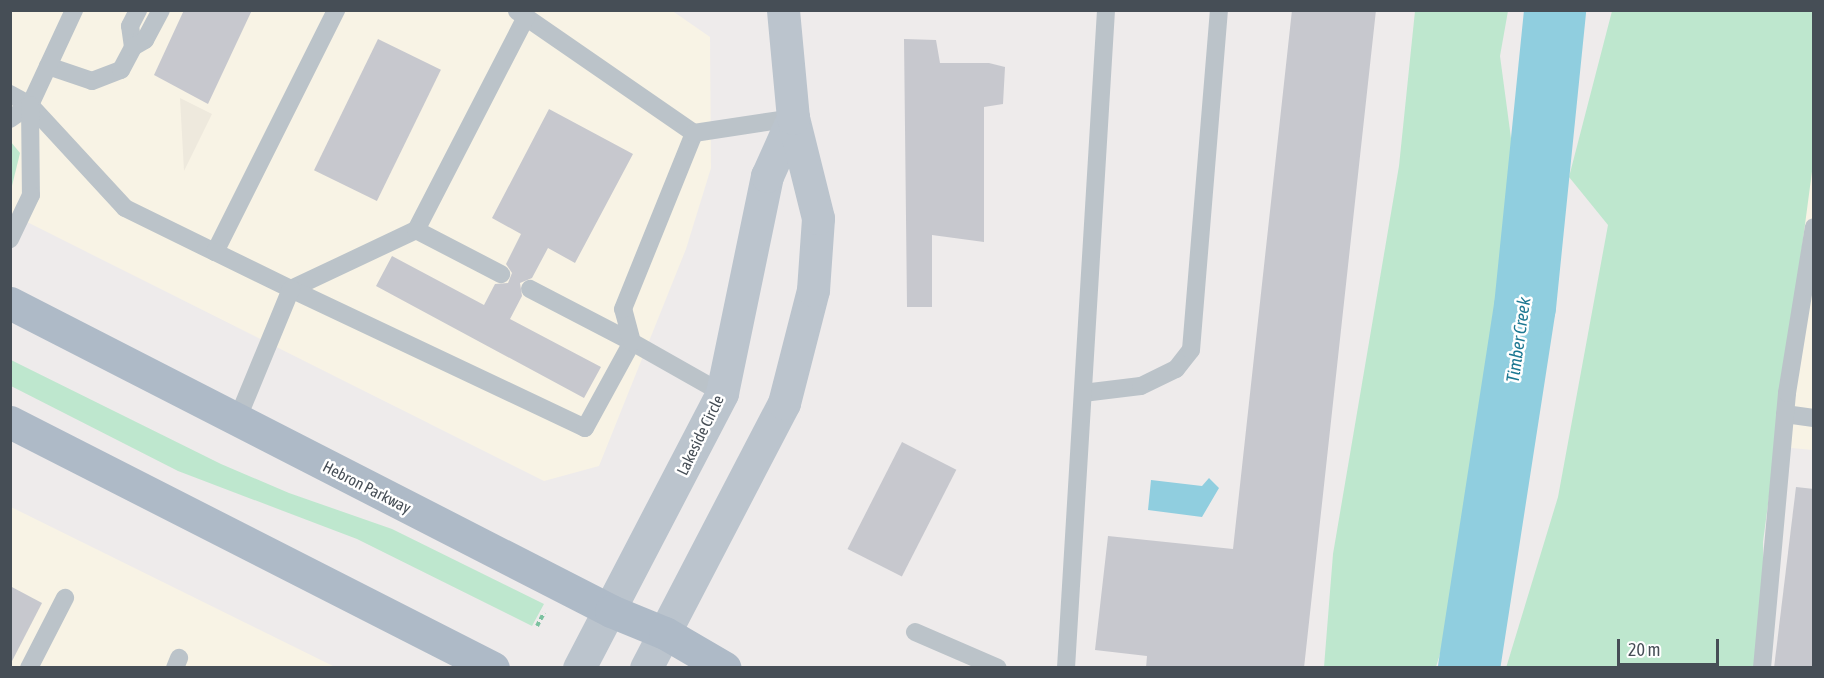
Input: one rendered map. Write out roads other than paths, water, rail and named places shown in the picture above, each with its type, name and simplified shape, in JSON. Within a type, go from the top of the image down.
[{"type":"main road","name":"Hebron Parkway","points":[[10,303],[611,612],[665,633],[725,668]]},
{"type":"main road","points":[[10,422],[493,668]]},
{"type":"street","name":"Lakeside Circle","points":[[646,668],[784,403],[813,290],[818,218],[793,118],[783,10]]},
{"type":"street","name":"Lakeside Circle","points":[[579,668],[611,612],[722,393],[767,176],[793,118]]},
{"type":"lane","points":[[10,239],[31,195],[30,105],[74,10]]},
{"type":"lane","points":[[133,47],[130,26],[138,10]]},
{"type":"lane","points":[[48,66],[92,81],[121,70],[133,47],[146,40],[161,10]]},
{"type":"lane","points":[[215,252],[336,10]]},
{"type":"lane","points":[[1066,668],[1106,10]]},
{"type":"lane","points":[[1083,393],[1141,386],[1176,369],[1191,350],[1219,10]]},
{"type":"lane","points":[[237,420],[291,289],[416,230],[521,14],[694,133],[793,118]]},
{"type":"lane","points":[[10,94],[30,105],[125,208],[585,428],[632,342],[623,309],[694,133]]},
{"type":"lane","points":[[10,119],[30,105]]},
{"type":"lane","points":[[1762,668],[1785,414],[1814,227]]},
{"type":"lane","points":[[416,230],[501,274]]},
{"type":"lane","points":[[530,289],[632,342],[722,393]]},
{"type":"lane","points":[[1785,414],[1814,418]]},
{"type":"lane","points":[[29,668],[65,598]]},
{"type":"lane","points":[[915,632],[998,668]]},
{"type":"water","points":[[1209,478],[1219,488],[1202,517],[1148,510],[1151,480],[1202,486]]},
{"type":"waterway","name":"Timber Creek","points":[[1469,668],[1525,307],[1555,10]]}]
